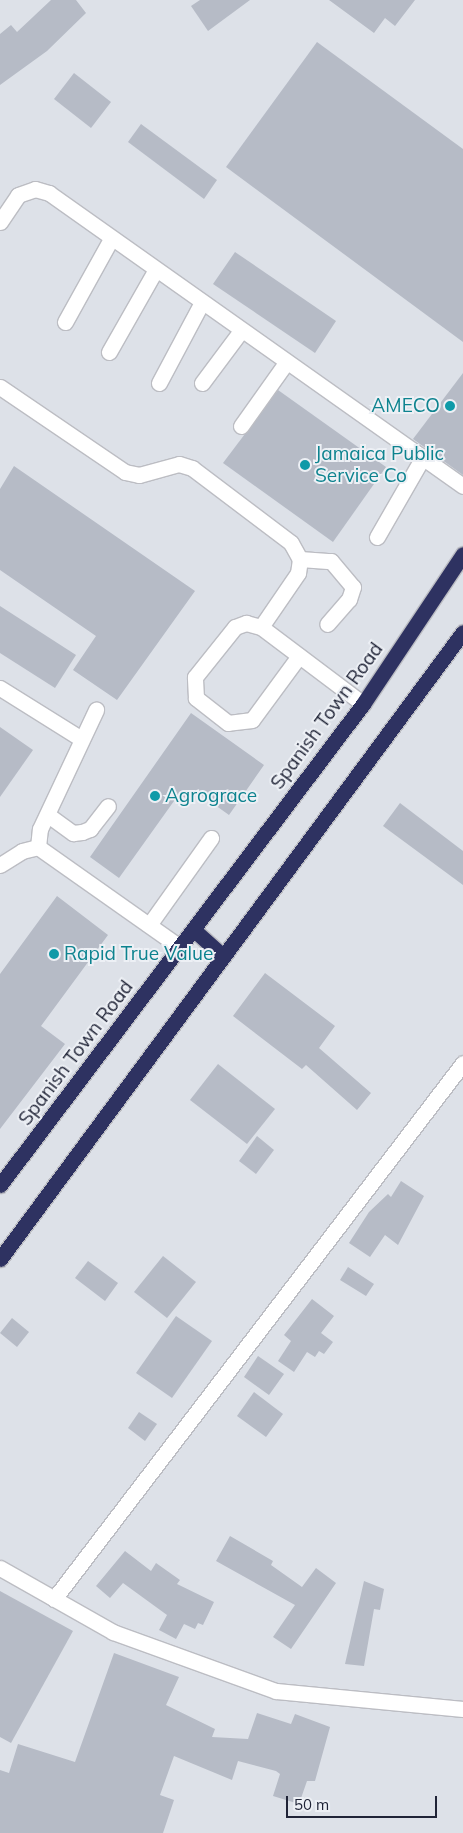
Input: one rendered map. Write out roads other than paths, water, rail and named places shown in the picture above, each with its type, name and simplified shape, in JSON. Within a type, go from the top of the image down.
[{"type":"highway","name":"Spanish Town Road","points":[[0,1185],[181,948],[363,704],[463,554]]},
{"type":"highway","points":[[0,1259],[222,955],[463,632]]},
{"type":"highway","points":[[194,930],[222,955]]},
{"type":"street","points":[[0,222],[18,195],[35,190],[49,193],[285,364],[463,486]]},
{"type":"street","points":[[64,322],[111,239]]},
{"type":"street","points":[[109,352],[155,271]]},
{"type":"street","points":[[159,383],[201,304]]},
{"type":"street","points":[[202,382],[240,332]]},
{"type":"street","points":[[241,426],[285,364]]},
{"type":"street","points":[[0,387],[125,472],[139,475],[179,464],[192,468],[291,543],[300,559],[298,573],[261,627]]},
{"type":"street","points":[[377,537],[423,457]]},
{"type":"street","points":[[300,559],[331,561],[353,587],[349,599],[327,624]]},
{"type":"street","points":[[299,656],[252,720],[228,723],[196,698],[195,676],[235,627],[246,623],[261,627],[363,704]]},
{"type":"street","points":[[0,688],[80,738]]},
{"type":"street","points":[[38,847],[48,815],[78,757],[80,738],[96,710]]},
{"type":"street","points":[[48,815],[73,833],[82,832],[90,829],[108,806]]},
{"type":"street","points":[[149,925],[211,838]]},
{"type":"street","points":[[0,865],[22,851],[38,847],[181,948]]},
{"type":"street","points":[[54,1599],[463,1063]]},
{"type":"street","points":[[0,1568],[113,1632],[276,1691],[463,1709]]},
{"type":"place","name":"AMECO","points":[[450,406]]},
{"type":"place","name":"Jamaica Public Service Co","points":[[305,465]]},
{"type":"place","name":"Agrograce","points":[[155,796]]},
{"type":"place","name":"Rapid True Value","points":[[54,954]]}]
